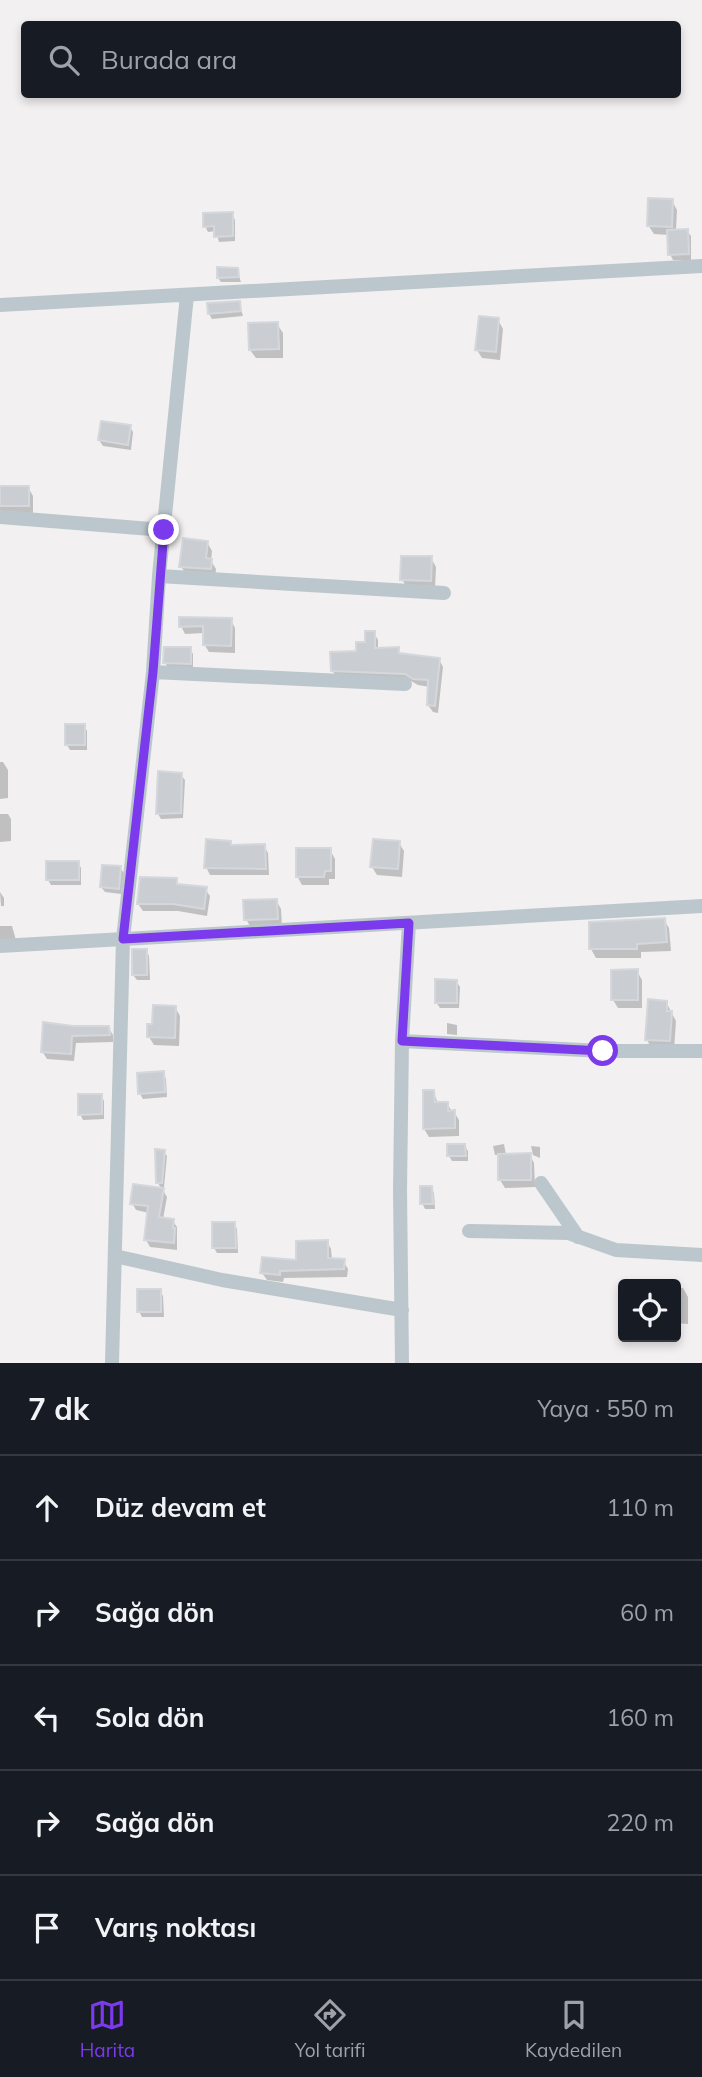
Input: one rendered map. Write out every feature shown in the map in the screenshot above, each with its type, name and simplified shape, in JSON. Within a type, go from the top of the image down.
[{"type":"street","points":[[0,305],[702,266]]},
{"type":"street","points":[[113,1363],[123,939],[153,672],[159,576],[187,295]]},
{"type":"street","points":[[0,517],[164,530]]},
{"type":"street","points":[[159,576],[444,593]]},
{"type":"street","points":[[153,672],[405,684]]},
{"type":"street","points":[[0,946],[702,906]]},
{"type":"street","points":[[402,1363],[402,1041],[409,923]]},
{"type":"street","points":[[402,1041],[603,1051],[702,1051]]},
{"type":"street","points":[[541,1183],[578,1237]]},
{"type":"street","points":[[469,1231],[568,1233],[616,1250],[702,1255]]},
{"type":"street","points":[[115,1255],[222,1280],[402,1310]]},
{"type":"building","points":[[648,198],[673,199],[672,227],[647,226]]},
{"type":"building","points":[[233,212],[233,236],[214,237],[214,226],[203,227],[203,213]]},
{"type":"building","points":[[688,229],[689,254],[668,255],[667,230]]},
{"type":"building","points":[[217,267],[238,268],[239,277],[217,278]]},
{"type":"building","points":[[240,301],[241,311],[208,314],[207,303]]},
{"type":"building","points":[[479,316],[499,318],[496,352],[475,350]]},
{"type":"building","points":[[278,322],[279,349],[249,350],[248,323]]},
{"type":"building","points":[[101,421],[131,425],[128,445],[98,440]]},
{"type":"building","points":[[0,486],[29,486],[29,506],[0,506]]},
{"type":"building","points":[[183,538],[208,541],[206,558],[212,559],[211,569],[179,567]]},
{"type":"building","points":[[401,556],[432,556],[431,581],[400,580]]},
{"type":"building","points":[[179,617],[232,618],[231,646],[203,645],[203,626],[179,627]]},
{"type":"building","points":[[365,631],[375,631],[375,648],[399,647],[399,653],[440,658],[435,706],[427,705],[428,680],[413,679],[405,674],[331,671],[330,652],[356,651],[356,642],[365,642]]},
{"type":"building","points":[[164,647],[191,647],[191,664],[163,663]]},
{"type":"building","points":[[65,724],[85,724],[85,745],[65,745]]},
{"type":"building","points":[[158,771],[182,773],[181,813],[156,814]]},
{"type":"building","points":[[206,839],[231,841],[231,845],[265,844],[266,869],[204,868]]},
{"type":"building","points":[[373,839],[400,841],[398,869],[370,867]]},
{"type":"building","points":[[296,848],[331,848],[331,871],[325,871],[324,877],[296,877]]},
{"type":"building","points":[[46,861],[79,861],[79,880],[46,880]]},
{"type":"building","points":[[102,865],[121,866],[119,889],[100,887]]},
{"type":"building","points":[[140,877],[177,878],[177,884],[207,887],[204,909],[173,904],[137,904]]},
{"type":"building","points":[[277,899],[278,919],[244,920],[243,900]]},
{"type":"building","points":[[665,918],[667,942],[637,944],[637,949],[589,949],[589,922]]},
{"type":"building","points":[[132,949],[147,949],[147,975],[132,975]]},
{"type":"building","points":[[638,969],[638,1000],[611,1000],[611,970]]},
{"type":"building","points":[[435,979],[457,980],[457,1003],[435,1003]]},
{"type":"building","points":[[648,999],[667,1001],[667,1011],[672,1011],[670,1041],[645,1040]]},
{"type":"building","points":[[153,1005],[176,1006],[175,1038],[147,1037],[147,1024],[152,1024]]},
{"type":"building","points":[[43,1022],[73,1026],[109,1026],[110,1035],[72,1036],[71,1054],[41,1052]]},
{"type":"building","points":[[164,1071],[165,1092],[138,1094],[137,1073]]},
{"type":"building","points":[[423,1090],[434,1090],[435,1102],[448,1102],[448,1111],[455,1110],[455,1128],[423,1129]]},
{"type":"building","points":[[78,1094],[102,1094],[102,1114],[78,1115]]},
{"type":"building","points":[[447,1144],[465,1144],[466,1156],[447,1156]]},
{"type":"building","points":[[155,1149],[165,1150],[162,1183],[156,1183]]},
{"type":"building","points":[[531,1153],[531,1180],[498,1180],[498,1154]]},
{"type":"building","points":[[133,1184],[164,1188],[159,1217],[174,1219],[174,1243],[144,1240],[148,1206],[130,1204]]},
{"type":"building","points":[[420,1186],[432,1186],[433,1204],[420,1204]]},
{"type":"building","points":[[212,1222],[235,1222],[236,1248],[212,1248]]},
{"type":"building","points":[[328,1240],[328,1258],[345,1259],[344,1269],[280,1271],[280,1275],[260,1273],[262,1257],[296,1260],[296,1241]]},
{"type":"building","points":[[137,1289],[161,1289],[161,1312],[137,1312]]},
{"type":"route","points":[[164,530],[153,672],[123,939],[409,923],[402,1041],[603,1051]]}]
